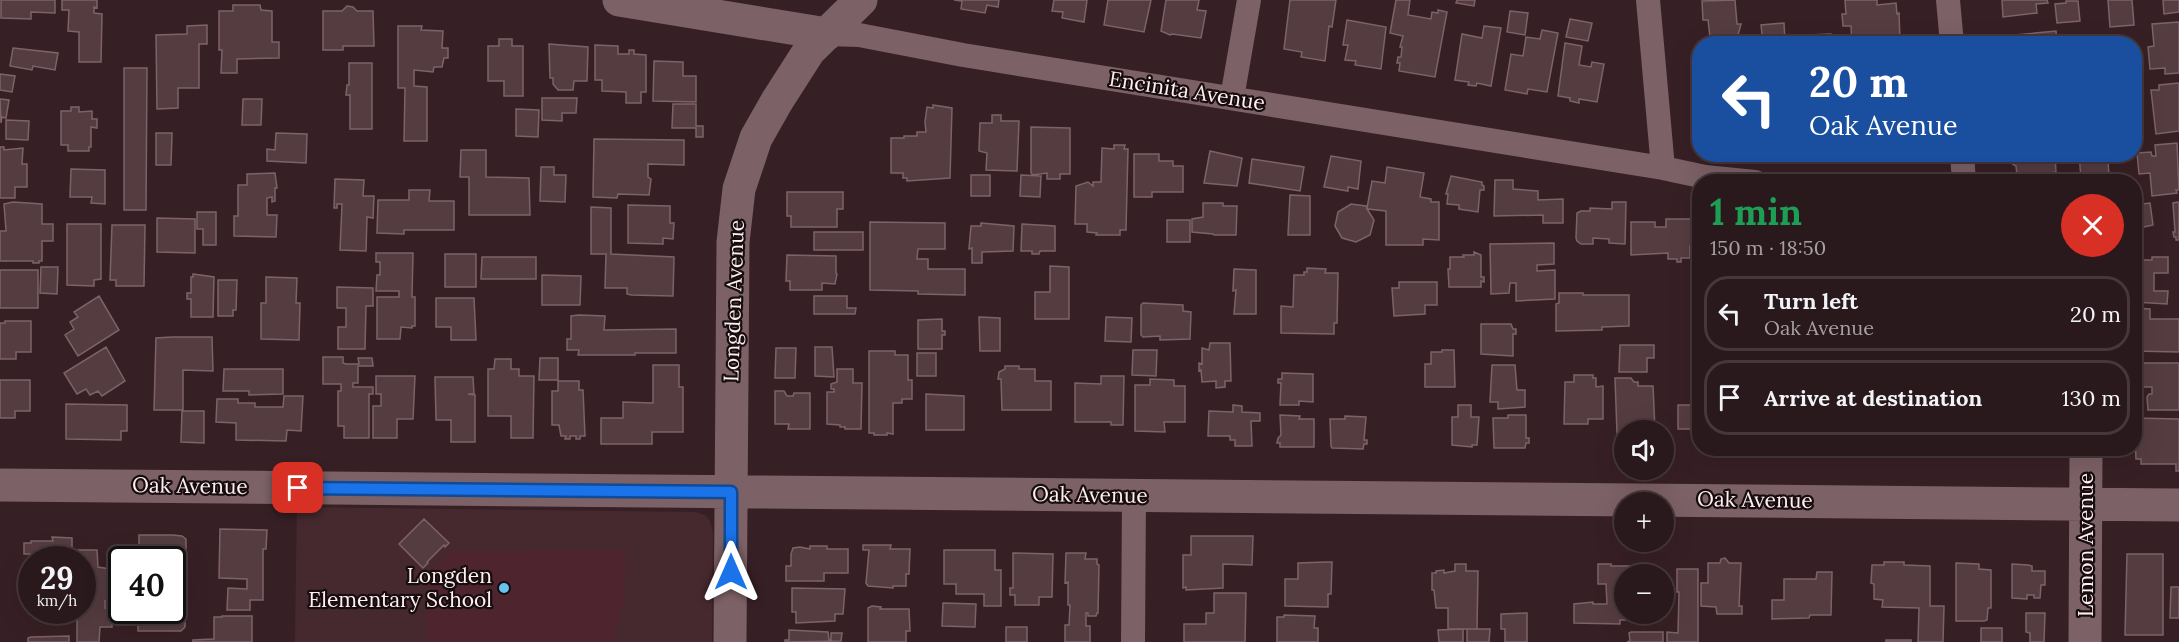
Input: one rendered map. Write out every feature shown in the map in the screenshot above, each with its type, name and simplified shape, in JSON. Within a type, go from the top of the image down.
[{"type":"street","name":"Encinita Avenue","points":[[619,0],[827,34],[859,35],[963,55],[1692,174]]},
{"type":"street","name":"Longden Avenue","points":[[730,642],[733,242],[740,189],[756,138],[777,100],[809,51],[861,0]]},
{"type":"street","points":[[1233,98],[1249,0]]},
{"type":"street","points":[[1648,0],[1663,168]]},
{"type":"street","points":[[1948,0],[1951,36]]},
{"type":"street","name":"Lemon Avenue","points":[[2085,642],[2086,456]]},
{"type":"street","name":"Oak Avenue","points":[[0,485],[2179,505]]},
{"type":"street","points":[[1133,642],[1134,496]]},
{"type":"shaded area","name":"Longden Elementary School","points":[[297,507],[695,512],[705,515],[710,521],[713,533],[712,642],[295,642]]},
{"type":"shaded area","points":[[626,550],[624,600],[612,642],[426,642],[428,573],[451,551]]},
{"type":"building","points":[[1,0],[55,0],[55,13],[31,12],[31,19],[1,18]]},
{"type":"building","points":[[62,0],[97,0],[94,13],[102,14],[101,62],[79,62],[79,32],[68,31],[69,10],[62,10]]},
{"type":"building","points":[[954,0],[999,0],[998,7],[987,5],[985,13],[961,9],[962,1]]},
{"type":"building","points":[[1054,0],[1087,0],[1084,22],[1062,18],[1063,12],[1052,11]]},
{"type":"building","points":[[1108,0],[1151,0],[1144,32],[1104,25]]},
{"type":"building","points":[[1166,0],[1199,0],[1197,10],[1206,11],[1201,38],[1170,35],[1161,31]]},
{"type":"building","points":[[1290,0],[1336,0],[1332,27],[1329,26],[1325,61],[1301,57],[1302,52],[1284,49]]},
{"type":"building","points":[[1396,0],[1410,0],[1408,15],[1431,19],[1432,12],[1438,13],[1438,10],[1447,12],[1435,77],[1399,71],[1400,63],[1397,63],[1398,57],[1401,57],[1402,47],[1400,47],[1403,36],[1390,33]]},
{"type":"building","points":[[1457,0],[1475,0],[1474,6],[1456,3]]},
{"type":"building","points":[[1735,0],[1737,24],[1741,24],[1738,35],[1710,36],[1708,20],[1703,20],[1702,1]]},
{"type":"building","points":[[1845,0],[1877,0],[1877,5],[1896,3],[1897,14],[1899,13],[1900,36],[1852,36],[1851,26],[1843,26],[1842,14],[1846,14]]},
{"type":"building","points":[[2002,0],[2047,0],[2048,3],[2036,4],[2037,13],[2003,17]]},
{"type":"building","points":[[2108,0],[2132,0],[2134,25],[2110,27]]},
{"type":"building","points":[[2163,0],[2179,0],[2179,12],[2164,14]]},
{"type":"building","points":[[2066,1],[2078,1],[2080,21],[2057,23],[2055,4],[2066,3]]},
{"type":"building","points":[[233,5],[260,5],[261,10],[272,11],[272,42],[279,42],[279,58],[237,59],[237,73],[221,73],[219,11],[233,11]]},
{"type":"building","points":[[347,6],[357,11],[373,11],[374,46],[343,46],[343,50],[323,50],[323,11],[342,11]]},
{"type":"building","points":[[1510,11],[1528,13],[1525,35],[1507,32]]},
{"type":"building","points":[[1570,19],[1592,23],[1588,41],[1566,37]]},
{"type":"building","points":[[1347,20],[1386,27],[1381,69],[1355,65],[1356,61],[1345,60],[1348,45],[1343,45]]},
{"type":"building","points":[[2179,22],[2179,73],[2165,74],[2165,68],[2150,69],[2148,47],[2154,46],[2152,24]]},
{"type":"building","points":[[1784,23],[1785,36],[1762,36],[1761,25]]},
{"type":"building","points":[[207,25],[207,44],[199,44],[199,88],[178,88],[178,108],[157,109],[156,35],[187,34],[187,26]]},
{"type":"building","points":[[398,26],[422,26],[421,30],[443,31],[442,48],[448,48],[448,58],[444,58],[442,67],[434,67],[433,72],[414,70],[414,86],[427,87],[427,141],[404,141],[405,88],[398,88]]},
{"type":"building","points":[[1484,26],[1501,28],[1491,86],[1477,83],[1476,86],[1468,85],[1469,82],[1455,80],[1462,34],[1482,38]]},
{"type":"building","points":[[1542,30],[1558,33],[1547,92],[1528,89],[1527,94],[1505,90],[1511,54],[1523,56],[1526,37],[1540,39]]},
{"type":"building","points":[[2056,31],[2056,36],[2005,36]]},
{"type":"building","points":[[1831,34],[1831,36],[1808,36]]},
{"type":"building","points":[[499,39],[512,39],[512,46],[523,46],[523,96],[504,96],[504,81],[488,81],[488,46],[499,46]]},
{"type":"building","points":[[1565,43],[1582,46],[1579,65],[1591,67],[1592,62],[1604,64],[1597,102],[1579,99],[1579,103],[1570,101],[1570,98],[1558,96]]},
{"type":"building","points":[[549,44],[588,47],[587,81],[574,81],[573,90],[558,90],[553,84],[553,78],[550,78]]},
{"type":"building","points":[[595,45],[618,46],[618,54],[629,54],[629,50],[634,50],[634,54],[646,55],[646,92],[641,92],[641,103],[626,103],[626,92],[602,91],[602,80],[595,80]]},
{"type":"building","points":[[13,48],[58,53],[55,70],[33,66],[32,70],[10,66]]},
{"type":"building","points":[[654,61],[683,62],[683,76],[696,76],[696,102],[653,101]]},
{"type":"building","points":[[349,63],[372,63],[372,129],[350,129],[350,95],[346,95],[347,85],[349,85]]},
{"type":"building","points":[[124,68],[147,68],[146,210],[124,210]]},
{"type":"building","points":[[0,74],[15,76],[12,92],[0,90]]},
{"type":"building","points":[[2179,83],[2179,131],[2156,134],[2151,90],[2159,90],[2159,85]]},
{"type":"building","points":[[542,98],[577,98],[576,113],[562,113],[562,121],[542,120]]},
{"type":"building","points":[[0,99],[9,100],[6,118],[2,117],[1,123]]},
{"type":"building","points":[[243,99],[262,99],[261,125],[242,125]]},
{"type":"building","points":[[673,104],[696,104],[696,126],[703,126],[703,137],[696,137],[696,128],[672,128]]},
{"type":"building","points":[[933,105],[952,108],[950,178],[907,181],[907,178],[903,178],[903,173],[891,173],[891,138],[917,136],[917,132],[926,132],[927,107],[933,108]]},
{"type":"building","points":[[71,107],[79,107],[79,112],[92,111],[92,119],[97,119],[97,128],[91,127],[89,151],[68,151],[68,145],[61,145],[61,111],[71,111]]},
{"type":"building","points":[[516,109],[539,110],[538,137],[516,136]]},
{"type":"building","points":[[992,115],[1001,115],[1001,121],[1019,121],[1017,171],[986,170],[987,153],[979,151],[980,123],[992,123]]},
{"type":"building","points":[[6,120],[29,121],[28,140],[6,139]]},
{"type":"building","points":[[1031,127],[1070,128],[1070,174],[1060,174],[1060,179],[1047,179],[1047,173],[1033,175],[1031,173]]},
{"type":"building","points":[[156,133],[172,133],[171,165],[156,165]]},
{"type":"building","points":[[276,133],[307,134],[306,163],[267,161],[267,149],[275,150]]},
{"type":"building","points":[[594,139],[684,140],[684,165],[648,164],[648,177],[651,179],[649,195],[618,194],[617,198],[593,197]]},
{"type":"building","points":[[2177,143],[2179,190],[2176,190],[2177,193],[2152,196],[2150,173],[2139,174],[2138,162],[2142,162],[2142,153],[2151,152],[2152,156],[2156,156],[2155,145]]},
{"type":"building","points":[[1114,145],[1125,145],[1124,149],[1128,149],[1126,230],[1120,230],[1120,235],[1096,235],[1097,233],[1087,232],[1087,224],[1075,224],[1076,186],[1088,182],[1093,186],[1093,182],[1101,182],[1102,148],[1114,149]]},
{"type":"building","points":[[0,147],[4,147],[4,150],[23,148],[22,164],[27,164],[27,187],[15,187],[15,198],[0,198]]},
{"type":"building","points":[[461,150],[486,150],[486,177],[529,178],[530,215],[469,215],[469,177],[460,177]]},
{"type":"building","points":[[1210,151],[1242,158],[1237,186],[1204,183]]},
{"type":"building","points":[[1134,154],[1159,154],[1159,161],[1173,161],[1173,166],[1183,166],[1183,192],[1152,192],[1152,197],[1134,197]]},
{"type":"building","points":[[1331,156],[1361,161],[1358,189],[1348,187],[1348,191],[1324,187]]},
{"type":"building","points":[[1252,159],[1304,167],[1300,191],[1249,183]]},
{"type":"building","points":[[2055,162],[2056,172],[2017,174],[2016,166],[2011,163]]},
{"type":"building","points":[[2080,162],[2108,162],[2109,174],[2081,174]]},
{"type":"building","points":[[541,167],[554,167],[554,175],[566,175],[565,202],[540,201]]},
{"type":"building","points":[[1387,167],[1424,173],[1420,197],[1431,199],[1431,202],[1439,202],[1439,240],[1423,239],[1423,245],[1386,245],[1386,211],[1367,209],[1374,220],[1370,235],[1356,242],[1342,238],[1335,226],[1338,212],[1351,204],[1367,208],[1372,181],[1385,183]]},
{"type":"building","points":[[71,169],[105,170],[105,204],[91,203],[92,197],[70,197]]},
{"type":"building","points":[[275,173],[277,188],[275,188],[275,201],[272,202],[272,197],[267,198],[267,215],[277,215],[276,237],[234,236],[234,216],[238,216],[238,185],[247,185],[247,174]]},
{"type":"building","points":[[971,175],[990,175],[990,196],[971,196]]},
{"type":"building","points":[[1021,175],[1041,176],[1040,197],[1020,196]]},
{"type":"building","points":[[1451,176],[1482,182],[1484,190],[1480,190],[1478,212],[1459,209],[1459,205],[1447,204],[1448,194],[1446,194]]},
{"type":"building","points":[[335,179],[364,180],[363,196],[374,196],[373,218],[367,217],[366,251],[340,250],[342,204],[337,204],[337,208],[334,208]]},
{"type":"building","points":[[1495,180],[1513,180],[1513,189],[1538,191],[1538,200],[1563,199],[1563,223],[1543,223],[1543,215],[1494,216]]},
{"type":"building","points":[[409,190],[430,190],[429,201],[454,201],[454,230],[404,230],[404,234],[377,233],[378,200],[409,200]]},
{"type":"building","points":[[787,192],[843,192],[843,209],[837,209],[837,227],[791,227],[791,216],[787,216]]},
{"type":"building","points":[[1290,195],[1310,196],[1310,235],[1288,235]]},
{"type":"building","points":[[13,202],[42,204],[42,224],[53,224],[53,241],[42,241],[42,261],[39,263],[0,261],[0,231],[6,231],[4,204]]},
{"type":"building","points":[[1612,202],[1626,202],[1625,244],[1609,243],[1609,239],[1593,238],[1593,244],[1581,244],[1577,241],[1577,213],[1590,211],[1590,208],[1612,209]]},
{"type":"building","points":[[2179,202],[2179,240],[2176,240],[2173,232],[2175,232],[2173,203]]},
{"type":"building","points":[[1203,203],[1237,206],[1236,235],[1192,232],[1192,219],[1203,217]]},
{"type":"building","points":[[2150,203],[2153,225],[2142,227],[2142,204]]},
{"type":"building","points":[[628,205],[670,206],[670,223],[674,223],[673,239],[663,238],[663,244],[628,243]]},
{"type":"building","points":[[591,207],[611,208],[611,254],[674,257],[673,296],[631,295],[627,294],[627,288],[605,288],[606,254],[591,254]]},
{"type":"building","points":[[197,212],[216,212],[216,245],[203,245],[203,229],[197,229]]},
{"type":"building","points":[[157,218],[195,219],[195,253],[157,252]]},
{"type":"building","points":[[1666,219],[1692,219],[1690,258],[1681,258],[1681,262],[1677,262],[1677,259],[1668,259],[1668,253],[1631,255],[1631,222],[1655,222],[1655,227],[1666,227]]},
{"type":"building","points":[[1167,220],[1190,220],[1190,242],[1167,242]]},
{"type":"building","points":[[870,222],[945,223],[945,249],[918,249],[917,259],[928,259],[928,269],[965,269],[965,295],[870,290]]},
{"type":"building","points":[[981,223],[1014,226],[1013,251],[982,252],[982,263],[972,263],[972,248],[969,249],[971,226],[981,226]]},
{"type":"building","points":[[67,224],[101,224],[101,279],[94,280],[94,286],[67,285]]},
{"type":"building","points":[[1022,224],[1055,226],[1055,251],[1040,251],[1039,254],[1032,254],[1032,251],[1021,251]]},
{"type":"building","points":[[112,225],[145,225],[144,286],[116,286],[116,280],[110,280]]},
{"type":"building","points":[[814,232],[863,232],[863,250],[814,250]]},
{"type":"building","points":[[1554,243],[1554,264],[1537,265],[1537,271],[1555,270],[1555,299],[1516,301],[1516,283],[1510,283],[1509,293],[1491,294],[1490,244]]},
{"type":"building","points":[[1474,252],[1481,255],[1481,277],[1484,277],[1484,282],[1481,281],[1481,287],[1449,287],[1450,257],[1474,255]]},
{"type":"building","points":[[376,253],[413,253],[412,297],[415,297],[415,326],[401,327],[400,339],[377,339],[377,297],[399,297],[399,291],[376,291],[380,262],[376,262]]},
{"type":"building","points":[[445,254],[476,254],[476,287],[445,287]]},
{"type":"building","points":[[787,255],[836,256],[835,284],[822,283],[822,290],[790,290],[790,281],[786,281]]},
{"type":"building","points":[[482,257],[536,257],[536,279],[481,279]]},
{"type":"building","points":[[2152,257],[2168,257],[2168,273],[2154,273],[2154,291],[2168,291],[2167,304],[2142,302],[2142,260],[2152,260]]},
{"type":"building","points":[[1050,266],[1069,267],[1069,319],[1035,319],[1035,292],[1050,292]]},
{"type":"building","points":[[41,267],[58,267],[57,294],[40,293]]},
{"type":"building","points":[[1307,268],[1326,269],[1325,273],[1338,273],[1337,323],[1334,323],[1334,334],[1281,333],[1281,306],[1293,307],[1294,275],[1304,275]]},
{"type":"building","points":[[1234,269],[1256,270],[1256,314],[1234,314],[1236,290],[1233,291]]},
{"type":"building","points":[[0,270],[38,270],[38,308],[0,308]]},
{"type":"building","points":[[193,274],[214,277],[213,317],[191,317],[191,299],[187,299],[187,293],[191,293]]},
{"type":"building","points":[[542,275],[581,276],[580,305],[542,305]]},
{"type":"building","points":[[266,277],[297,278],[296,303],[300,303],[299,340],[261,339],[261,303],[266,303]]},
{"type":"building","points":[[218,280],[237,280],[236,310],[233,310],[233,316],[218,316]]},
{"type":"building","points":[[1399,282],[1437,282],[1437,305],[1425,305],[1425,314],[1394,316],[1392,288],[1399,288]]},
{"type":"building","points":[[337,287],[373,288],[373,306],[366,306],[365,349],[338,349],[338,327],[346,327],[346,308],[337,308]]},
{"type":"building","points":[[1559,293],[1629,295],[1629,326],[1602,327],[1602,330],[1556,331],[1556,304],[1559,303]]},
{"type":"building","points":[[99,296],[119,330],[78,356],[65,335],[74,329],[70,322],[78,317],[74,312]]},
{"type":"building","points":[[814,296],[847,296],[847,308],[856,308],[855,314],[814,314]]},
{"type":"building","points":[[436,298],[474,298],[476,340],[451,340],[451,327],[436,327]]},
{"type":"building","points":[[1143,303],[1183,305],[1183,311],[1191,312],[1190,339],[1160,340],[1160,336],[1143,337],[1141,335],[1141,305]]},
{"type":"building","points":[[2142,308],[2150,309],[2150,319],[2179,319],[2179,352],[2142,351]]},
{"type":"building","points":[[571,316],[605,316],[604,330],[676,329],[676,353],[578,355],[579,350],[567,350],[567,339],[571,339]]},
{"type":"building","points":[[979,317],[1000,318],[1000,351],[980,351]]},
{"type":"building","points":[[1106,317],[1132,318],[1131,342],[1105,341]]},
{"type":"building","points":[[942,319],[942,331],[945,331],[945,335],[942,335],[942,349],[918,349],[918,320]]},
{"type":"building","points":[[5,321],[31,321],[31,352],[16,352],[16,359],[0,359],[0,323],[5,323]]},
{"type":"building","points":[[1481,324],[1511,324],[1513,329],[1516,329],[1516,334],[1513,334],[1513,356],[1481,354]]},
{"type":"building","points":[[212,337],[213,371],[183,370],[183,410],[154,410],[156,338]]},
{"type":"building","points":[[1210,343],[1230,343],[1231,381],[1225,381],[1225,387],[1216,388],[1216,381],[1202,382],[1199,363],[1202,364],[1202,348],[1209,350]]},
{"type":"building","points":[[1620,345],[1654,345],[1654,358],[1647,358],[1647,372],[1619,372]]},
{"type":"building","points":[[106,347],[125,381],[102,396],[98,391],[90,395],[86,389],[77,394],[64,373]]},
{"type":"building","points":[[815,347],[832,347],[834,377],[815,376]]},
{"type":"building","points":[[776,348],[796,348],[795,378],[775,378]]},
{"type":"building","points":[[1133,350],[1157,350],[1156,376],[1132,375]]},
{"type":"building","points":[[1442,350],[1454,350],[1455,387],[1425,387],[1425,364],[1431,364],[1431,352],[1442,352]]},
{"type":"building","points":[[869,351],[895,351],[895,355],[908,355],[908,380],[912,380],[912,399],[902,399],[902,403],[893,403],[893,434],[869,433]]},
{"type":"building","points":[[917,353],[936,353],[936,376],[917,376]]},
{"type":"building","points":[[323,357],[343,357],[343,363],[346,364],[359,364],[358,358],[372,358],[373,366],[358,366],[358,383],[353,383],[353,387],[373,387],[373,394],[369,394],[369,438],[344,438],[344,426],[338,426],[338,391],[341,391],[341,384],[323,384]]},
{"type":"building","points":[[540,358],[558,358],[558,380],[539,380]]},
{"type":"building","points":[[495,359],[511,359],[511,369],[519,369],[519,376],[534,376],[533,438],[511,438],[511,416],[488,416],[488,369],[494,369]]},
{"type":"building","points":[[2142,363],[2179,363],[2179,410],[2148,410],[2147,397],[2152,394],[2152,387],[2142,387]]},
{"type":"building","points":[[653,365],[679,365],[679,387],[683,387],[683,432],[652,432],[652,444],[601,444],[601,418],[623,418],[623,402],[653,403]]},
{"type":"building","points":[[1492,365],[1515,365],[1517,390],[1525,390],[1525,407],[1498,409],[1498,402],[1490,402]]},
{"type":"building","points":[[1005,366],[1035,369],[1035,381],[1051,381],[1051,410],[1002,410],[1001,379],[998,379],[999,372],[1005,369]]},
{"type":"building","points":[[224,369],[283,369],[283,394],[249,395],[249,391],[223,391]]},
{"type":"building","points":[[837,369],[853,369],[853,383],[862,383],[861,429],[845,429],[840,425],[827,424],[827,392],[834,392],[831,384],[837,382]]},
{"type":"building","points":[[1282,373],[1313,374],[1313,402],[1299,401],[1299,405],[1280,405],[1281,383],[1278,383],[1278,379],[1282,379]]},
{"type":"building","points":[[1574,375],[1593,375],[1593,378],[1596,378],[1596,387],[1603,386],[1603,419],[1588,419],[1588,424],[1564,424],[1565,382],[1574,382]]},
{"type":"building","points":[[376,376],[415,376],[413,419],[397,419],[397,438],[373,438],[373,406],[381,406],[381,394],[376,394]]},
{"type":"building","points":[[1101,376],[1124,376],[1123,425],[1111,425],[1111,422],[1075,422],[1075,383],[1101,384]]},
{"type":"building","points":[[435,377],[473,377],[474,394],[468,394],[475,395],[475,442],[451,442],[451,420],[436,420]]},
{"type":"building","points":[[1615,378],[1631,378],[1634,382],[1638,382],[1638,386],[1653,386],[1655,420],[1617,420]]},
{"type":"building","points":[[1150,379],[1174,380],[1174,386],[1185,386],[1185,422],[1164,422],[1165,432],[1135,431],[1135,385],[1150,385]]},
{"type":"building","points":[[0,380],[30,380],[30,411],[15,411],[15,418],[0,418]]},
{"type":"building","points":[[558,381],[579,381],[579,390],[583,390],[585,436],[580,436],[580,439],[570,436],[570,439],[565,439],[566,436],[561,436],[559,425],[552,425],[552,391],[558,391]]},
{"type":"building","points":[[775,391],[784,391],[787,396],[793,396],[794,393],[810,393],[810,429],[788,429],[789,424],[775,424]]},
{"type":"building","points":[[926,394],[964,396],[964,430],[926,430]]},
{"type":"building","points":[[284,396],[303,396],[301,431],[287,430],[286,441],[236,440],[236,423],[216,422],[217,399],[238,399],[238,403],[255,403],[255,407],[283,407]]},
{"type":"building","points":[[66,404],[127,405],[127,431],[121,431],[121,440],[66,439]]},
{"type":"building","points":[[1233,405],[1242,406],[1242,412],[1260,413],[1260,421],[1251,421],[1252,446],[1235,446],[1235,440],[1230,440],[1230,436],[1208,436],[1209,411],[1233,412]]},
{"type":"building","points":[[1458,405],[1471,405],[1471,417],[1479,417],[1477,445],[1472,445],[1472,447],[1452,445],[1452,417],[1458,417]]},
{"type":"building","points":[[1678,405],[1692,405],[1692,429],[1678,429]]},
{"type":"building","points":[[182,411],[204,411],[204,443],[181,442]]},
{"type":"building","points":[[1280,415],[1314,419],[1314,447],[1280,447],[1280,443],[1277,443],[1281,435]]},
{"type":"building","points":[[1508,415],[1526,415],[1526,438],[1529,438],[1529,443],[1526,443],[1525,448],[1494,448],[1493,418],[1508,418]]},
{"type":"building","points":[[1345,416],[1366,417],[1364,440],[1367,440],[1367,444],[1364,444],[1363,449],[1332,448],[1330,419],[1345,419]]},
{"type":"building","points":[[2142,418],[2179,419],[2179,471],[2176,471],[2176,464],[2141,464],[2141,459],[2136,459],[2136,456],[2142,456]]},
{"type":"building","points":[[424,519],[449,543],[445,547],[444,545],[423,568],[399,544]]},
{"type":"building","points":[[220,529],[267,530],[266,549],[263,549],[263,600],[250,600],[250,610],[227,610],[228,588],[247,589],[247,579],[219,578]]},
{"type":"building","points":[[139,535],[173,535],[186,539],[186,546],[139,546]]},
{"type":"building","points":[[1191,536],[1253,536],[1252,565],[1223,564],[1223,588],[1186,590],[1186,587],[1183,588],[1183,555],[1191,555]]},
{"type":"building","points":[[52,537],[72,538],[72,546],[24,546],[24,543],[31,543],[31,541],[53,541]]},
{"type":"building","points":[[863,545],[891,545],[890,549],[910,549],[906,586],[893,586],[893,588],[868,586],[866,583],[869,550],[863,550]]},
{"type":"building","points":[[810,546],[848,549],[848,573],[824,573],[824,581],[786,581],[786,566],[791,566],[793,548],[810,549]]},
{"type":"building","points":[[97,550],[98,567],[108,569],[108,601],[105,601],[105,608],[108,608],[108,624],[112,624],[112,627],[100,627],[99,642],[77,642],[77,624],[96,624]]},
{"type":"building","points":[[944,550],[995,550],[995,570],[1001,570],[1001,606],[984,606],[984,594],[956,594],[956,584],[944,584]]},
{"type":"building","points":[[1013,553],[1053,554],[1052,597],[1039,597],[1039,605],[1015,605],[1015,595],[1010,595],[1010,588],[1013,588]]},
{"type":"building","points":[[1066,553],[1086,553],[1085,559],[1097,559],[1099,565],[1098,613],[1096,616],[1088,616],[1086,613],[1086,626],[1090,626],[1090,642],[1065,642],[1065,625],[1069,625],[1070,605],[1068,605],[1068,582],[1065,583]]},
{"type":"building","points":[[2127,554],[2163,554],[2163,635],[2125,635]]},
{"type":"building","points":[[1725,558],[1729,563],[1741,563],[1739,606],[1742,606],[1742,614],[1717,614],[1716,607],[1701,606],[1701,583],[1708,583],[1708,563],[1720,563],[1721,559]]},
{"type":"building","points":[[1332,562],[1331,594],[1328,594],[1328,607],[1285,606],[1285,579],[1298,579],[1298,563]]},
{"type":"building","points":[[1884,562],[1930,566],[1930,606],[1944,606],[1943,642],[1918,642],[1919,608],[1882,607],[1883,600],[1874,599],[1874,584],[1871,583],[1872,565],[1884,565]]},
{"type":"building","points":[[1956,563],[1979,564],[1979,569],[1991,570],[1991,608],[1988,608],[1987,620],[1956,621]]},
{"type":"building","points":[[1455,564],[1466,564],[1466,571],[1478,571],[1477,629],[1448,629],[1448,608],[1436,608],[1434,590],[1432,590],[1432,573],[1444,570],[1444,573],[1455,571]]},
{"type":"building","points":[[1598,564],[1614,566],[1614,624],[1574,623],[1574,604],[1593,602],[1593,604],[1607,604],[1606,584],[1598,584]]},
{"type":"building","points":[[2012,564],[2032,566],[2032,571],[2045,571],[2045,585],[2041,585],[2040,598],[2027,595],[2027,599],[2012,598]]},
{"type":"building","points":[[1677,569],[1698,569],[1698,642],[1667,642],[1667,632],[1678,633]]},
{"type":"building","points":[[1817,572],[1832,572],[1831,615],[1772,619],[1772,600],[1784,600],[1784,579],[1816,579]]},
{"type":"building","points":[[2171,587],[2179,587],[2179,618],[2170,618]]},
{"type":"building","points":[[792,588],[845,589],[843,614],[835,614],[835,621],[796,623],[796,612],[792,612]]},
{"type":"building","points":[[1214,593],[1246,593],[1245,642],[1184,642],[1184,624],[1206,624],[1206,613],[1214,613]]},
{"type":"building","points":[[943,603],[976,604],[975,627],[942,626]]},
{"type":"building","points":[[881,607],[880,609],[909,609],[910,631],[906,631],[906,642],[868,642],[868,608]]},
{"type":"building","points":[[1527,613],[1527,642],[1505,642],[1505,629],[1501,629],[1501,614]]},
{"type":"building","points":[[2026,613],[2045,613],[2044,642],[2030,642],[2030,633],[2026,632]]},
{"type":"building","points":[[1284,615],[1315,616],[1314,628],[1318,628],[1318,642],[1277,642],[1277,617],[1284,617]]},
{"type":"building","points":[[252,616],[252,642],[193,642],[193,640],[214,639],[214,617]]},
{"type":"building","points":[[138,624],[185,624],[181,631],[138,631]]},
{"type":"building","points":[[1006,627],[1027,627],[1027,642],[1006,642]]},
{"type":"building","points":[[1981,628],[2002,628],[2002,642],[1981,642]]},
{"type":"building","points":[[1463,629],[1463,642],[1439,642],[1438,630]]},
{"type":"building","points":[[1467,629],[1490,629],[1489,642],[1467,642]]},
{"type":"building","points":[[789,630],[828,632],[829,640],[831,640],[831,633],[842,633],[841,641],[785,642],[789,640]]},
{"type":"building","points":[[1663,632],[1663,642],[1627,642],[1630,641],[1629,633]]},
{"type":"building","points":[[69,636],[69,642],[28,642],[28,638],[31,637]]},
{"type":"building","points":[[1886,640],[1911,640],[1911,642],[1886,642]]},
{"type":"place","name":"Longden Elementary School","points":[[504,588]]},
{"type":"route","points":[[298,488],[731,492],[731,572]]}]
